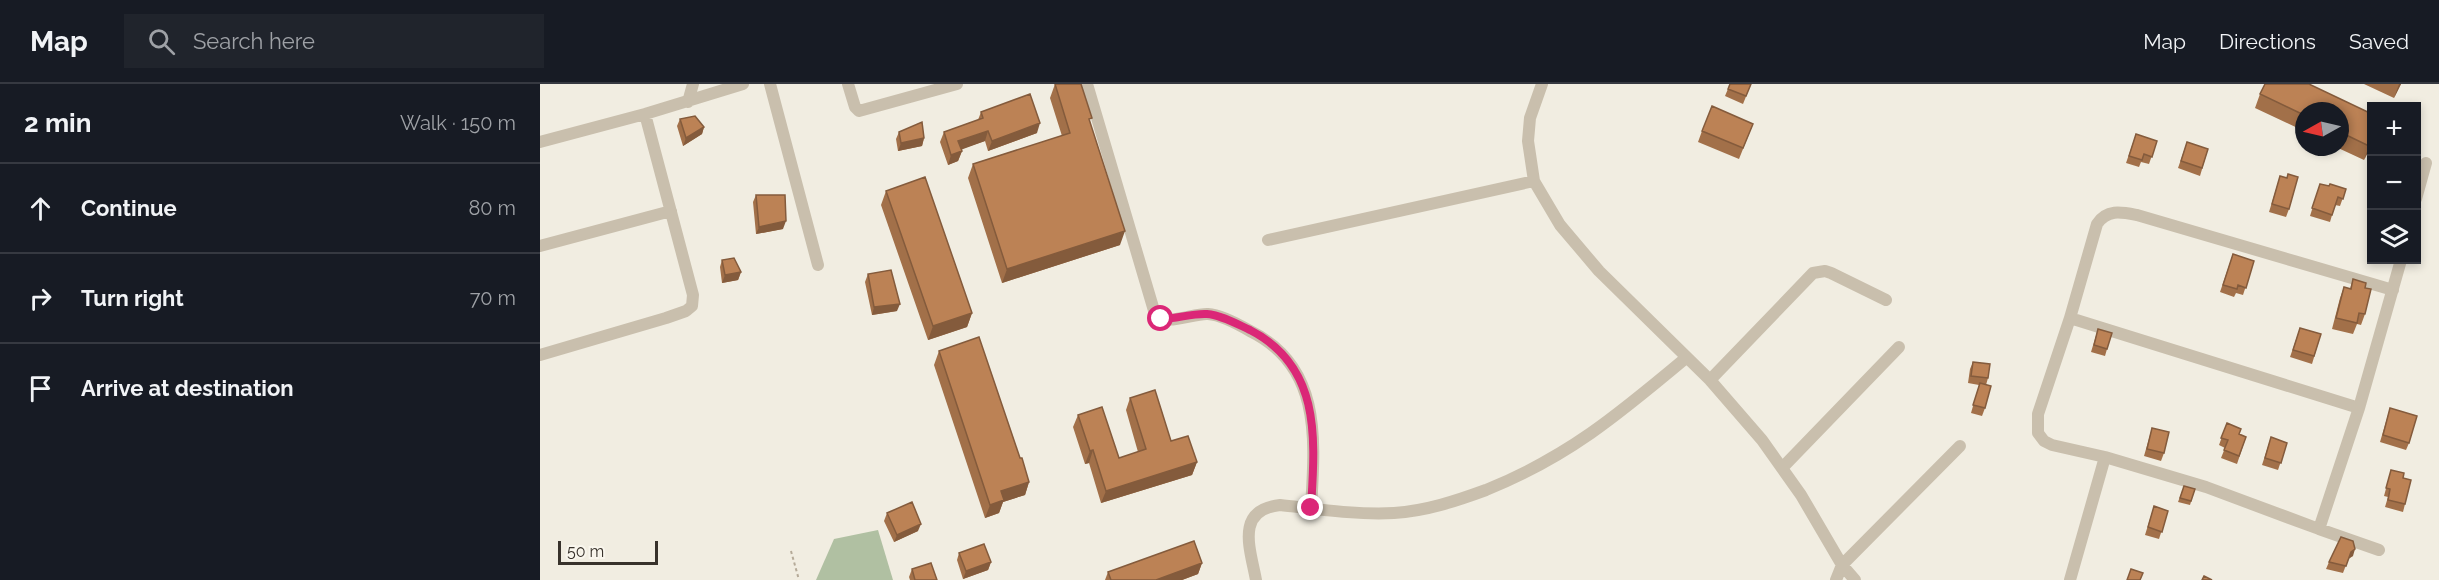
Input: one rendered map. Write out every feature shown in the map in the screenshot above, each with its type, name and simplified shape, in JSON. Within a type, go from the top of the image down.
[{"type":"street","points":[[688,102],[693,84]]},
{"type":"street","points":[[540,142],[688,102],[743,84]]},
{"type":"street","points":[[770,84],[818,266]]},
{"type":"street","points":[[848,84],[855,107],[859,111],[957,84]]},
{"type":"street","points":[[1087,84],[1155,314],[1166,319],[1208,314],[1234,322],[1259,335],[1277,349],[1295,370],[1306,392],[1312,415],[1314,459],[1311,508]]},
{"type":"street","points":[[1542,84],[1530,118],[1528,141],[1534,182],[1560,225],[1599,271],[1710,380],[1762,440],[1823,530],[1842,565],[1855,580]]},
{"type":"street","points":[[540,355],[666,318],[689,309],[693,301],[645,114]]},
{"type":"street","points":[[2421,182],[2426,164]]},
{"type":"street","points":[[1268,240],[1534,182]]},
{"type":"street","points":[[540,246],[670,211]]},
{"type":"street","points":[[2379,550],[2206,487],[2105,457],[2052,445],[2038,434],[2038,414],[2070,318],[2097,224],[2102,217],[2119,211],[2393,290]]},
{"type":"street","points":[[2319,530],[2359,408],[2400,264]]},
{"type":"street","points":[[1710,380],[1813,273],[1825,271],[1831,273],[1886,300]]},
{"type":"street","points":[[2070,318],[2359,408]]},
{"type":"street","points":[[1782,468],[1899,347]]},
{"type":"street","points":[[1256,580],[1249,539],[1250,524],[1253,517],[1267,507],[1280,505],[1393,513],[1446,505],[1550,461],[1586,439],[1686,358]]},
{"type":"street","points":[[1836,580],[1842,565],[1960,446]]},
{"type":"street","points":[[2070,580],[2105,457]]},
{"type":"path","points":[[791,551],[799,580]]},
{"type":"green space","points":[[878,530],[893,580],[816,580],[834,539]]},
{"type":"building","points":[[1055,84],[1081,84],[1092,118],[1089,119],[1125,231],[1007,269],[973,164],[1070,133]]},
{"type":"building","points":[[1730,84],[1751,84],[1746,96],[1728,89]]},
{"type":"building","points":[[2265,84],[2309,84],[2347,102],[2295,102],[2295,111],[2260,94]]},
{"type":"building","points":[[1030,94],[1040,123],[992,141],[988,131],[958,141],[962,151],[951,155],[944,132],[983,118],[981,112]]},
{"type":"building","points":[[2349,103],[2367,112],[2367,145],[2349,136]]},
{"type":"building","points":[[1712,106],[1753,124],[1743,148],[1702,131]]},
{"type":"building","points":[[695,116],[704,127],[686,138],[680,119]]},
{"type":"building","points":[[922,122],[924,138],[901,143],[899,132]]},
{"type":"building","points":[[2136,134],[2157,141],[2152,157],[2144,154],[2142,160],[2129,156]]},
{"type":"building","points":[[2187,142],[2208,149],[2202,168],[2181,161]]},
{"type":"building","points":[[2288,174],[2298,177],[2289,209],[2272,204],[2280,176],[2287,178]]},
{"type":"building","points":[[925,177],[972,313],[933,326],[886,191]]},
{"type":"building","points":[[2320,184],[2329,186],[2330,184],[2346,189],[2343,199],[2338,197],[2332,215],[2312,208]]},
{"type":"building","points":[[756,195],[785,195],[786,221],[759,227]]},
{"type":"building","points":[[2233,254],[2254,261],[2246,288],[2238,285],[2237,289],[2223,285]]},
{"type":"building","points":[[734,258],[741,272],[725,275],[722,260]]},
{"type":"building","points":[[891,270],[900,304],[874,307],[868,274]]},
{"type":"building","points":[[2353,279],[2366,283],[2365,288],[2371,289],[2365,314],[2359,313],[2357,323],[2336,318],[2344,287],[2351,289]]},
{"type":"building","points":[[2300,328],[2321,334],[2314,356],[2293,350]]},
{"type":"building","points":[[2098,329],[2112,333],[2107,349],[2094,345]]},
{"type":"building","points":[[979,337],[1029,482],[1001,491],[1004,500],[990,505],[939,351]]},
{"type":"building","points":[[1973,362],[1990,364],[1988,378],[1971,376]]},
{"type":"building","points":[[1980,383],[1991,386],[1985,408],[1973,405]]},
{"type":"building","points":[[1155,390],[1171,441],[1188,436],[1197,462],[1106,491],[1093,450],[1090,451],[1078,415],[1102,407],[1119,458],[1146,449],[1130,398]]},
{"type":"building","points":[[2390,408],[2417,416],[2409,443],[2383,435]]},
{"type":"building","points":[[2227,423],[2241,429],[2239,434],[2246,437],[2239,456],[2224,450],[2228,440],[2221,438]]},
{"type":"building","points":[[2152,428],[2169,432],[2164,453],[2147,449]]},
{"type":"building","points":[[2271,437],[2287,443],[2281,463],[2265,458]]},
{"type":"building","points":[[2391,470],[2404,473],[2403,478],[2411,480],[2405,504],[2388,500],[2390,489],[2386,488]]},
{"type":"building","points":[[2184,486],[2195,489],[2191,501],[2180,498]]},
{"type":"building","points":[[912,502],[921,524],[897,535],[887,513]]},
{"type":"building","points":[[2154,506],[2168,511],[2162,532],[2148,527]]},
{"type":"building","points":[[2341,537],[2353,541],[2355,549],[2351,552],[2346,566],[2329,562]]},
{"type":"building","points":[[1194,541],[1202,563],[1156,580],[1111,580],[1108,572]]},
{"type":"building","points":[[984,544],[991,562],[966,571],[959,553]]},
{"type":"building","points":[[931,563],[937,580],[915,580],[912,569]]},
{"type":"building","points":[[2131,569],[2143,573],[2140,580],[2127,580]]},
{"type":"route","points":[[1161,319],[1208,314],[1234,322],[1259,335],[1277,349],[1295,370],[1306,392],[1312,415],[1314,459],[1311,508]]}]
